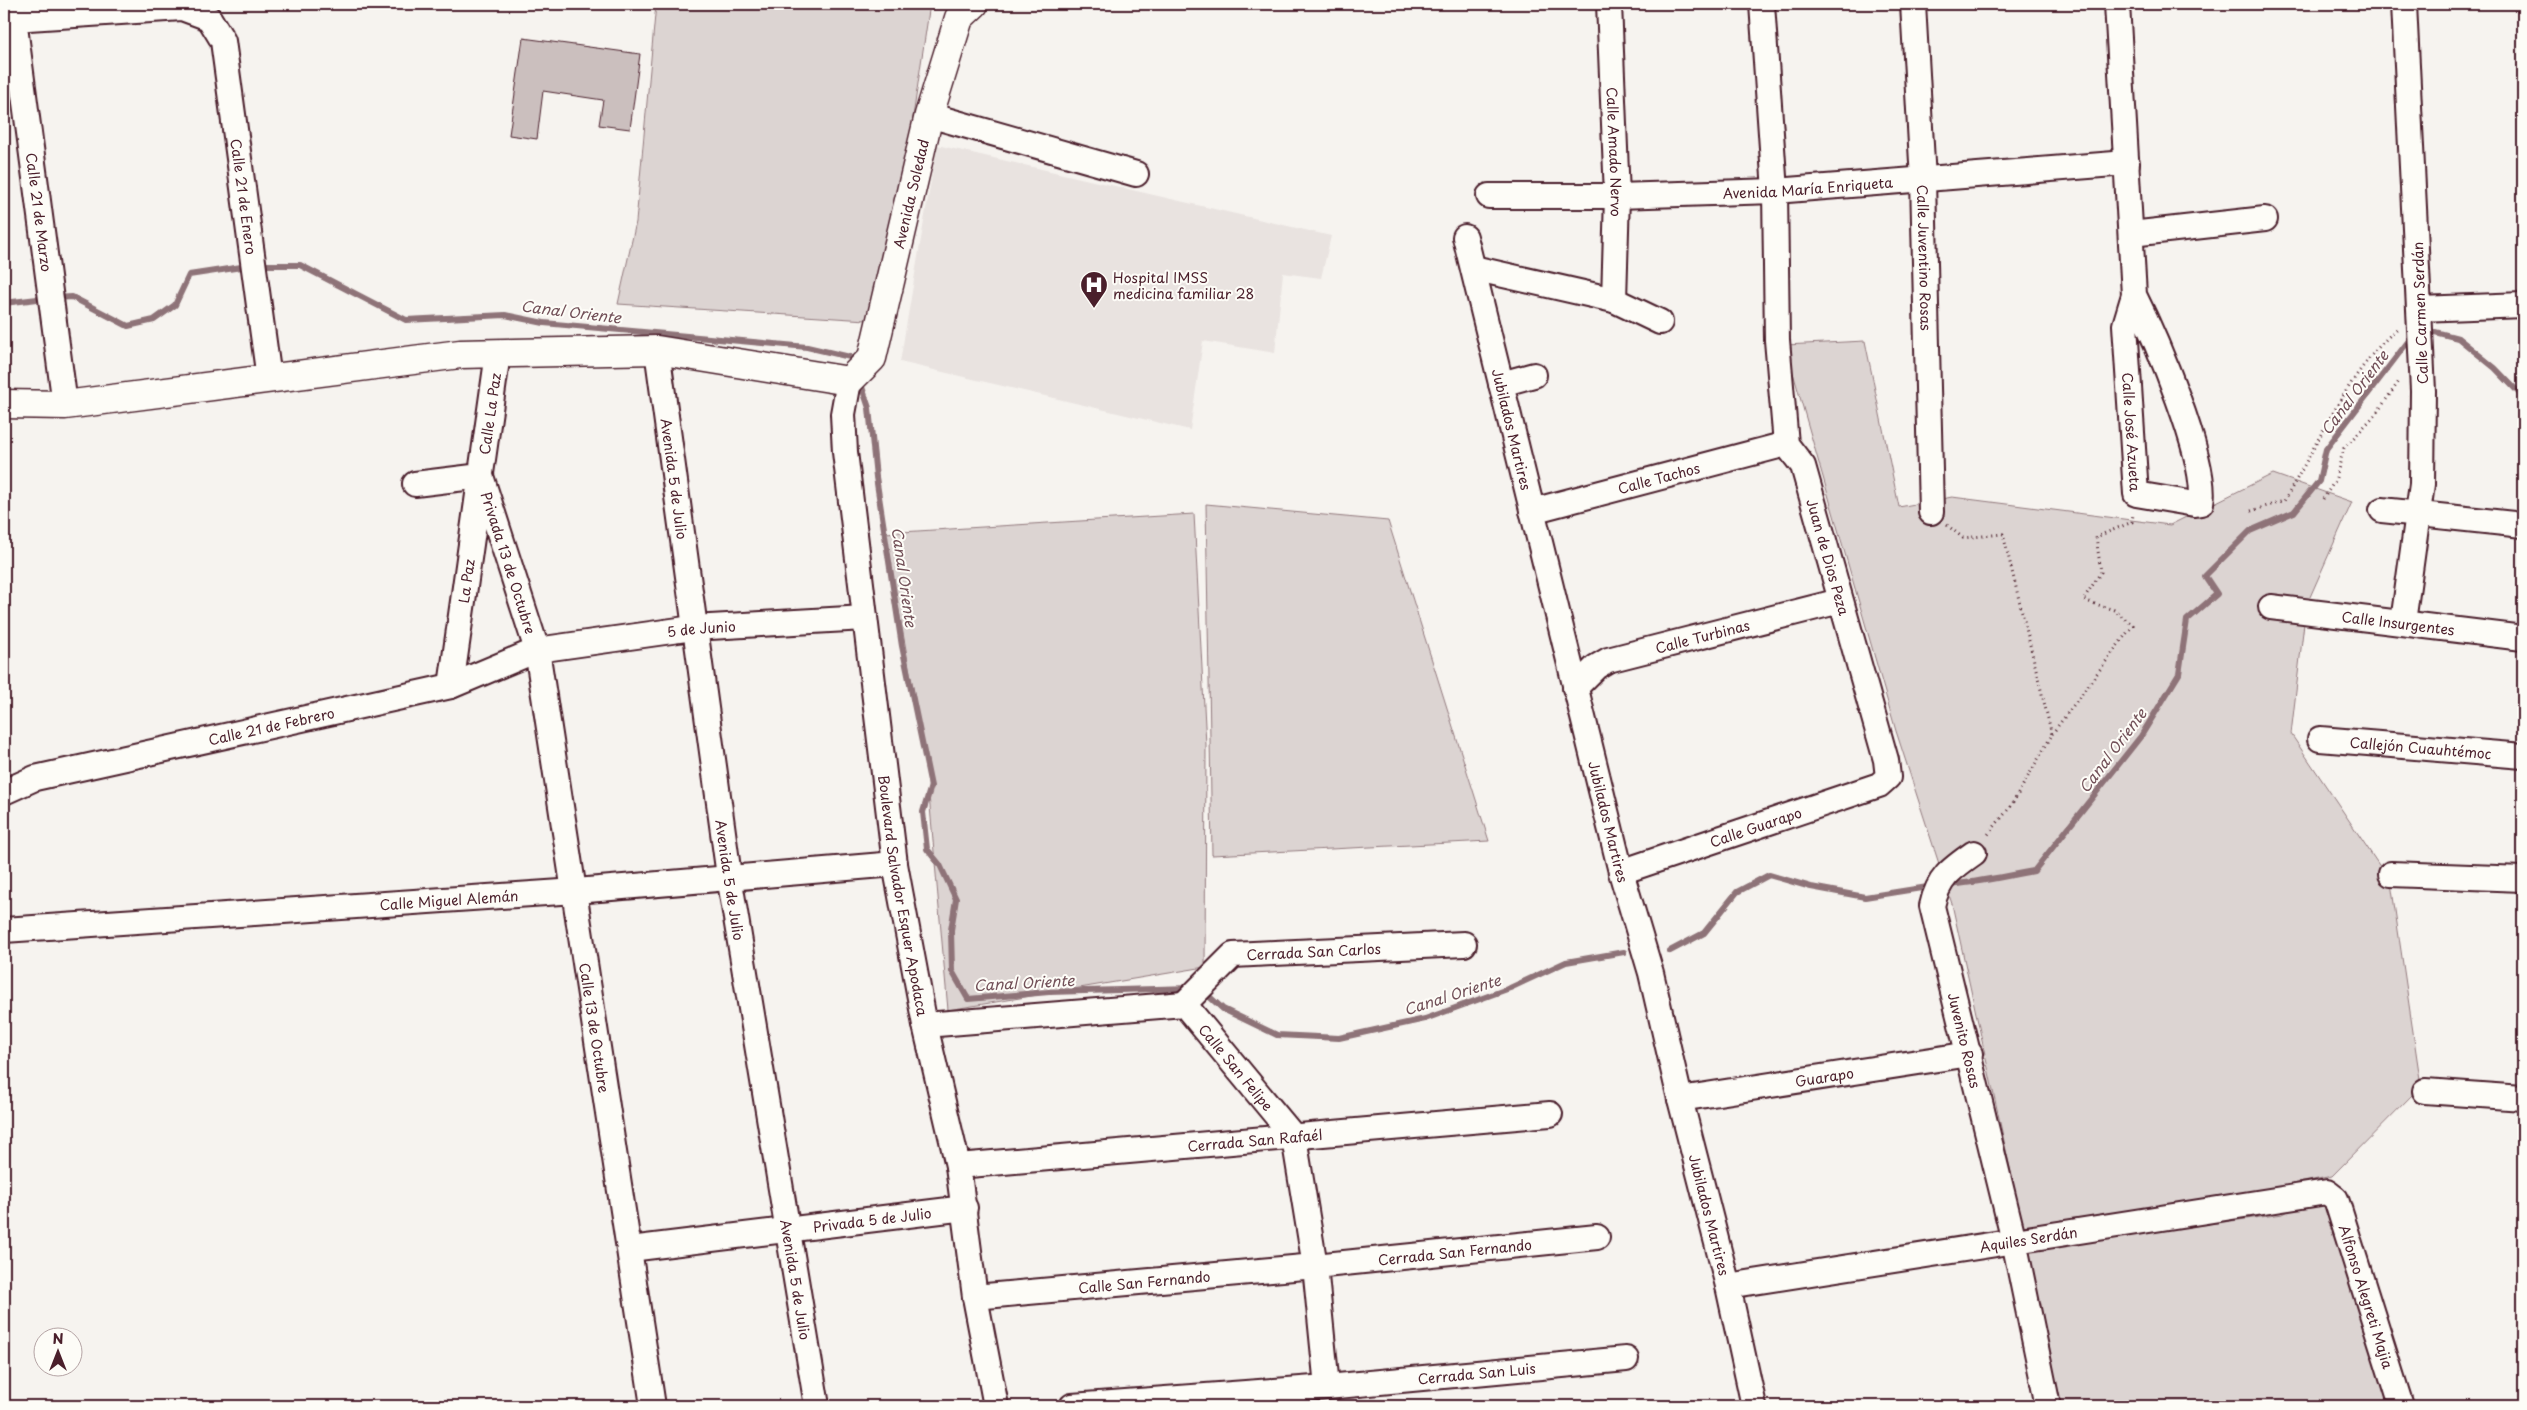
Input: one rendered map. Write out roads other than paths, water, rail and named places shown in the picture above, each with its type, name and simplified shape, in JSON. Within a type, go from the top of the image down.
[{"type":"main road","name":"Avenida Soledad","points":[[849,381],[872,358],[929,115],[959,18],[974,4]]},
{"type":"main road","points":[[4,404],[65,405],[460,354],[657,350],[849,381]]},
{"type":"street","name":"Calle Amado Nervo","points":[[1609,4],[1617,196],[1614,300]]},
{"type":"street","points":[[1762,4],[1775,191],[1777,340],[1786,444]]},
{"type":"street","name":"Calle Juventino Rosas","points":[[1913,4],[1924,180],[1931,512]]},
{"type":"street","name":"Calle José Azueta","points":[[2117,4],[2134,295],[2125,326],[2136,494],[2195,504],[2201,503],[2203,495],[2196,455],[2150,327],[2134,295]]},
{"type":"street","name":"Calle Carmen Serdán","points":[[2403,622],[2422,484],[2420,309],[2404,4]]},
{"type":"street","name":"Calle 21 de Enero","points":[[12,11],[182,8],[209,18],[223,41],[269,378]]},
{"type":"street","name":"Calle 21 de Marzo","points":[[12,11],[65,405]]},
{"type":"street","points":[[929,115],[1136,174]]},
{"type":"street","name":"Avenida María Enriqueta","points":[[1489,196],[1617,196],[1775,191],[2127,164]]},
{"type":"street","points":[[2131,234],[2265,219]]},
{"type":"street","name":"Jubilados Martires","points":[[1465,237],[1621,872],[1651,973],[1680,1100],[1728,1286],[1754,1406]]},
{"type":"street","points":[[1472,268],[1614,300],[1660,322]]},
{"type":"street","points":[[2420,309],[2523,305]]},
{"type":"street","name":"Avenida 5 de Julio","points":[[657,350],[693,628],[729,876],[817,1406]]},
{"type":"street","name":"Calle La Paz","points":[[481,476],[498,353]]},
{"type":"street","points":[[1501,384],[1534,375]]},
{"type":"street","name":"Boulevard Salvador Esquer Apodaca","points":[[849,381],[843,414],[845,452],[895,864],[925,1025],[958,1166],[965,1208],[975,1297],[996,1406]]},
{"type":"street","name":"Calle Tachos","points":[[1532,511],[1786,444]]},
{"type":"street","name":"Juan de Dios Peza","points":[[1786,444],[1803,466],[1886,760],[1888,777]]},
{"type":"street","points":[[415,484],[481,476]]},
{"type":"street","name":"Privada 13 de Octubre","points":[[481,476],[537,650]]},
{"type":"street","name":"La Paz","points":[[452,686],[481,476]]},
{"type":"street","points":[[2382,510],[2523,525]]},
{"type":"street","name":"Calle Turbinas","points":[[1576,688],[1596,667],[1608,660],[1840,602]]},
{"type":"street","name":"Calle Insurgentes","points":[[2272,607],[2523,638]]},
{"type":"street","name":"5 de Junio","points":[[537,650],[693,628],[865,618]]},
{"type":"street","name":"Calle 21 de Febrero","points":[[4,792],[35,778],[452,686],[537,650]]},
{"type":"street","name":"Calle 13 de Octubre","points":[[537,650],[576,891],[653,1406]]},
{"type":"street","name":"Callejón Cuauhtémoc","points":[[2320,739],[2523,756]]},
{"type":"street","name":"Calle Guarapo","points":[[1621,872],[1879,785],[1888,777]]},
{"type":"street","name":"Juvenito Rosas","points":[[1974,853],[1951,870],[1936,888],[1932,906],[1970,1054],[2014,1241],[2048,1406]]},
{"type":"street","name":"Calle Miguel Alemán","points":[[4,930],[576,891],[729,876],[895,864]]},
{"type":"street","points":[[2391,874],[2523,879]]},
{"type":"street","name":"Cerrada San Carlos","points":[[1184,1004],[1233,954],[1464,944]]},
{"type":"street","points":[[925,1025],[1184,1004]]},
{"type":"street","name":"Calle San Felipe","points":[[1184,1004],[1294,1137]]},
{"type":"street","name":"Guarapo","points":[[1680,1100],[1970,1054]]},
{"type":"street","points":[[2425,1091],[2523,1098]]},
{"type":"street","name":"Cerrada San Rafaél","points":[[958,1166],[1550,1114]]},
{"type":"street","points":[[1294,1137],[1315,1266],[1327,1387]]},
{"type":"street","name":"Aquiles Serdán","points":[[1728,1286],[2327,1192]]},
{"type":"street","name":"Alfonso Alegreti Majia","points":[[2327,1192],[2336,1199],[2401,1406]]},
{"type":"street","name":"Privada 5 de Julio","points":[[630,1249],[965,1208]]},
{"type":"street","name":"Cerrada San Fernando","points":[[1315,1266],[1597,1238]]},
{"type":"street","name":"Calle San Fernando","points":[[975,1297],[1315,1266]]},
{"type":"street","name":"Cerrada San Luis","points":[[1072,1406],[1327,1387],[1626,1359]]},
{"type":"waterway","name":"Canal Oriente","points":[[258,265],[300,265],[406,320],[505,315],[544,323],[807,347],[850,357],[855,367]]},
{"type":"waterway","name":"Canal Oriente","points":[[56,298],[72,297],[128,326],[154,320],[175,305],[189,275],[248,266]]},
{"type":"waterway","name":"Canal Oriente","points":[[4,303],[46,298]]},
{"type":"waterway","name":"Canal Oriente","points":[[2435,332],[2458,338],[2495,368],[2523,397]]},
{"type":"waterway","name":"Canal Oriente","points":[[1946,885],[2034,871],[2141,736],[2179,674],[2187,620],[2217,594],[2205,576],[2250,531],[2294,512],[2319,481],[2326,449],[2410,339]]},
{"type":"waterway","name":"Canal Oriente","points":[[860,381],[869,408],[876,477],[902,646],[931,786],[923,812],[927,849],[940,865],[956,899],[951,930],[952,971],[968,999],[1049,992],[1191,988]]},
{"type":"waterway","name":"Canal Oriente","points":[[1670,951],[1704,933],[1737,892],[1769,875],[1811,887],[1865,897],[1934,886]]},
{"type":"waterway","name":"Canal Oriente","points":[[1202,990],[1223,1009],[1277,1035],[1339,1038],[1425,1019],[1510,988],[1566,962],[1624,952]]},
{"type":"place","name":"Hospital IMSS medicina familiar 28","points":[[1094,309]]}]
